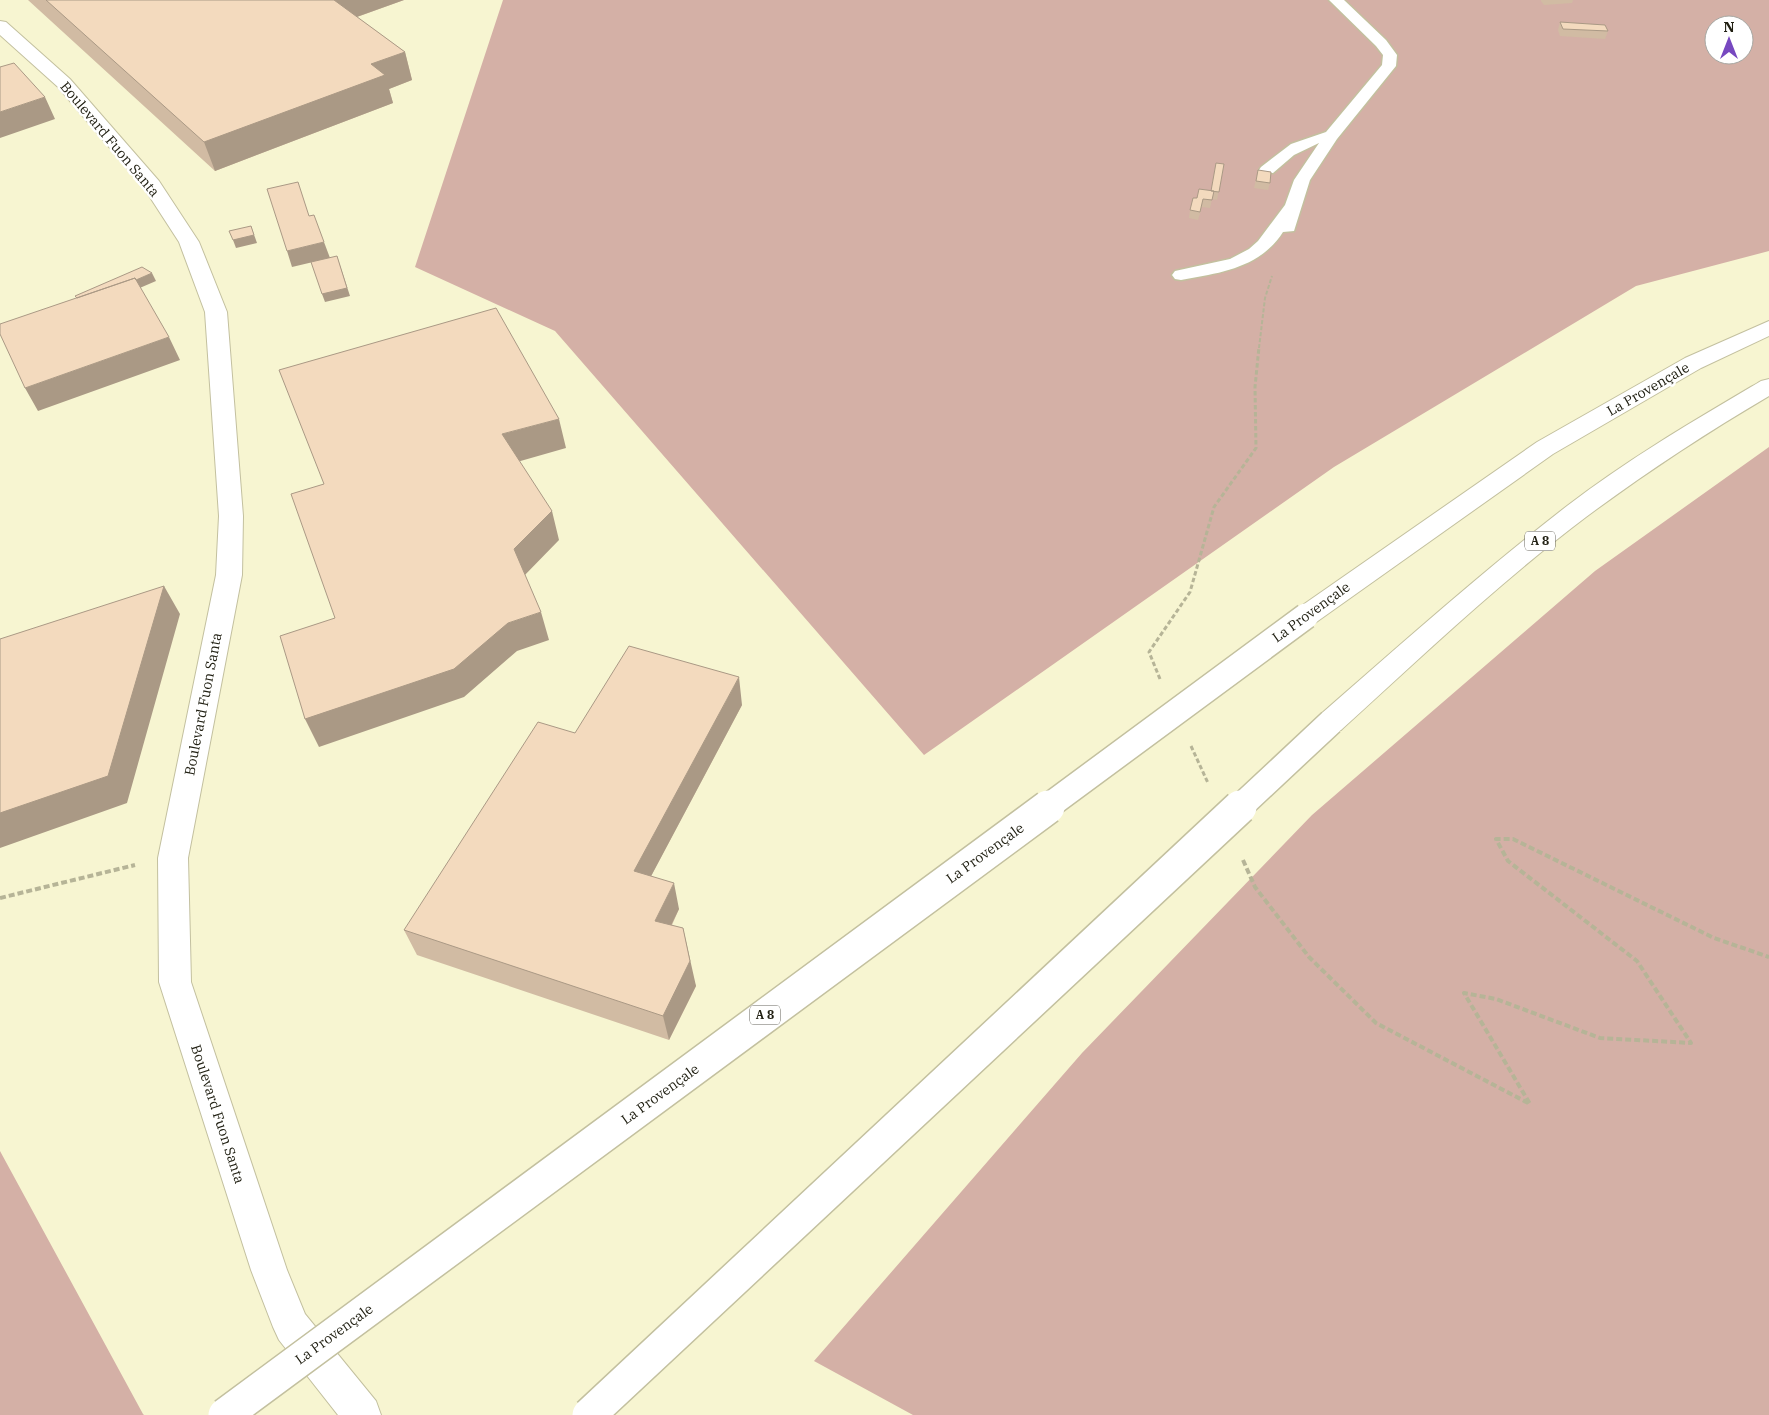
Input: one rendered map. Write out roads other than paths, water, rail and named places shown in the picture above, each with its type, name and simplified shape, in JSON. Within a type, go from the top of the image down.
[{"type":"main road","name":"Boulevard Fuon Santa","points":[[0,26],[64,82],[152,185],[189,242],[216,312],[231,516],[229,575],[173,858],[175,982],[269,1270],[292,1327],[362,1415]]},
{"type":"main road","name":"La Provençale","points":[[225,1415],[1398,548],[1545,448],[1693,362],[1769,328]]},
{"type":"main road","name":"A 8","points":[[589,1415],[1331,722],[1475,593],[1577,511],[1683,437],[1769,386]]},
{"type":"lane","points":[[1288,228],[1292,207],[1302,180],[1331,136],[1389,66],[1390,55],[1382,43],[1336,0]]},
{"type":"lane","points":[[1267,170],[1288,150],[1313,139],[1331,136]]},
{"type":"lane","points":[[1181,275],[1238,262],[1265,244],[1282,216],[1292,207]]}]
